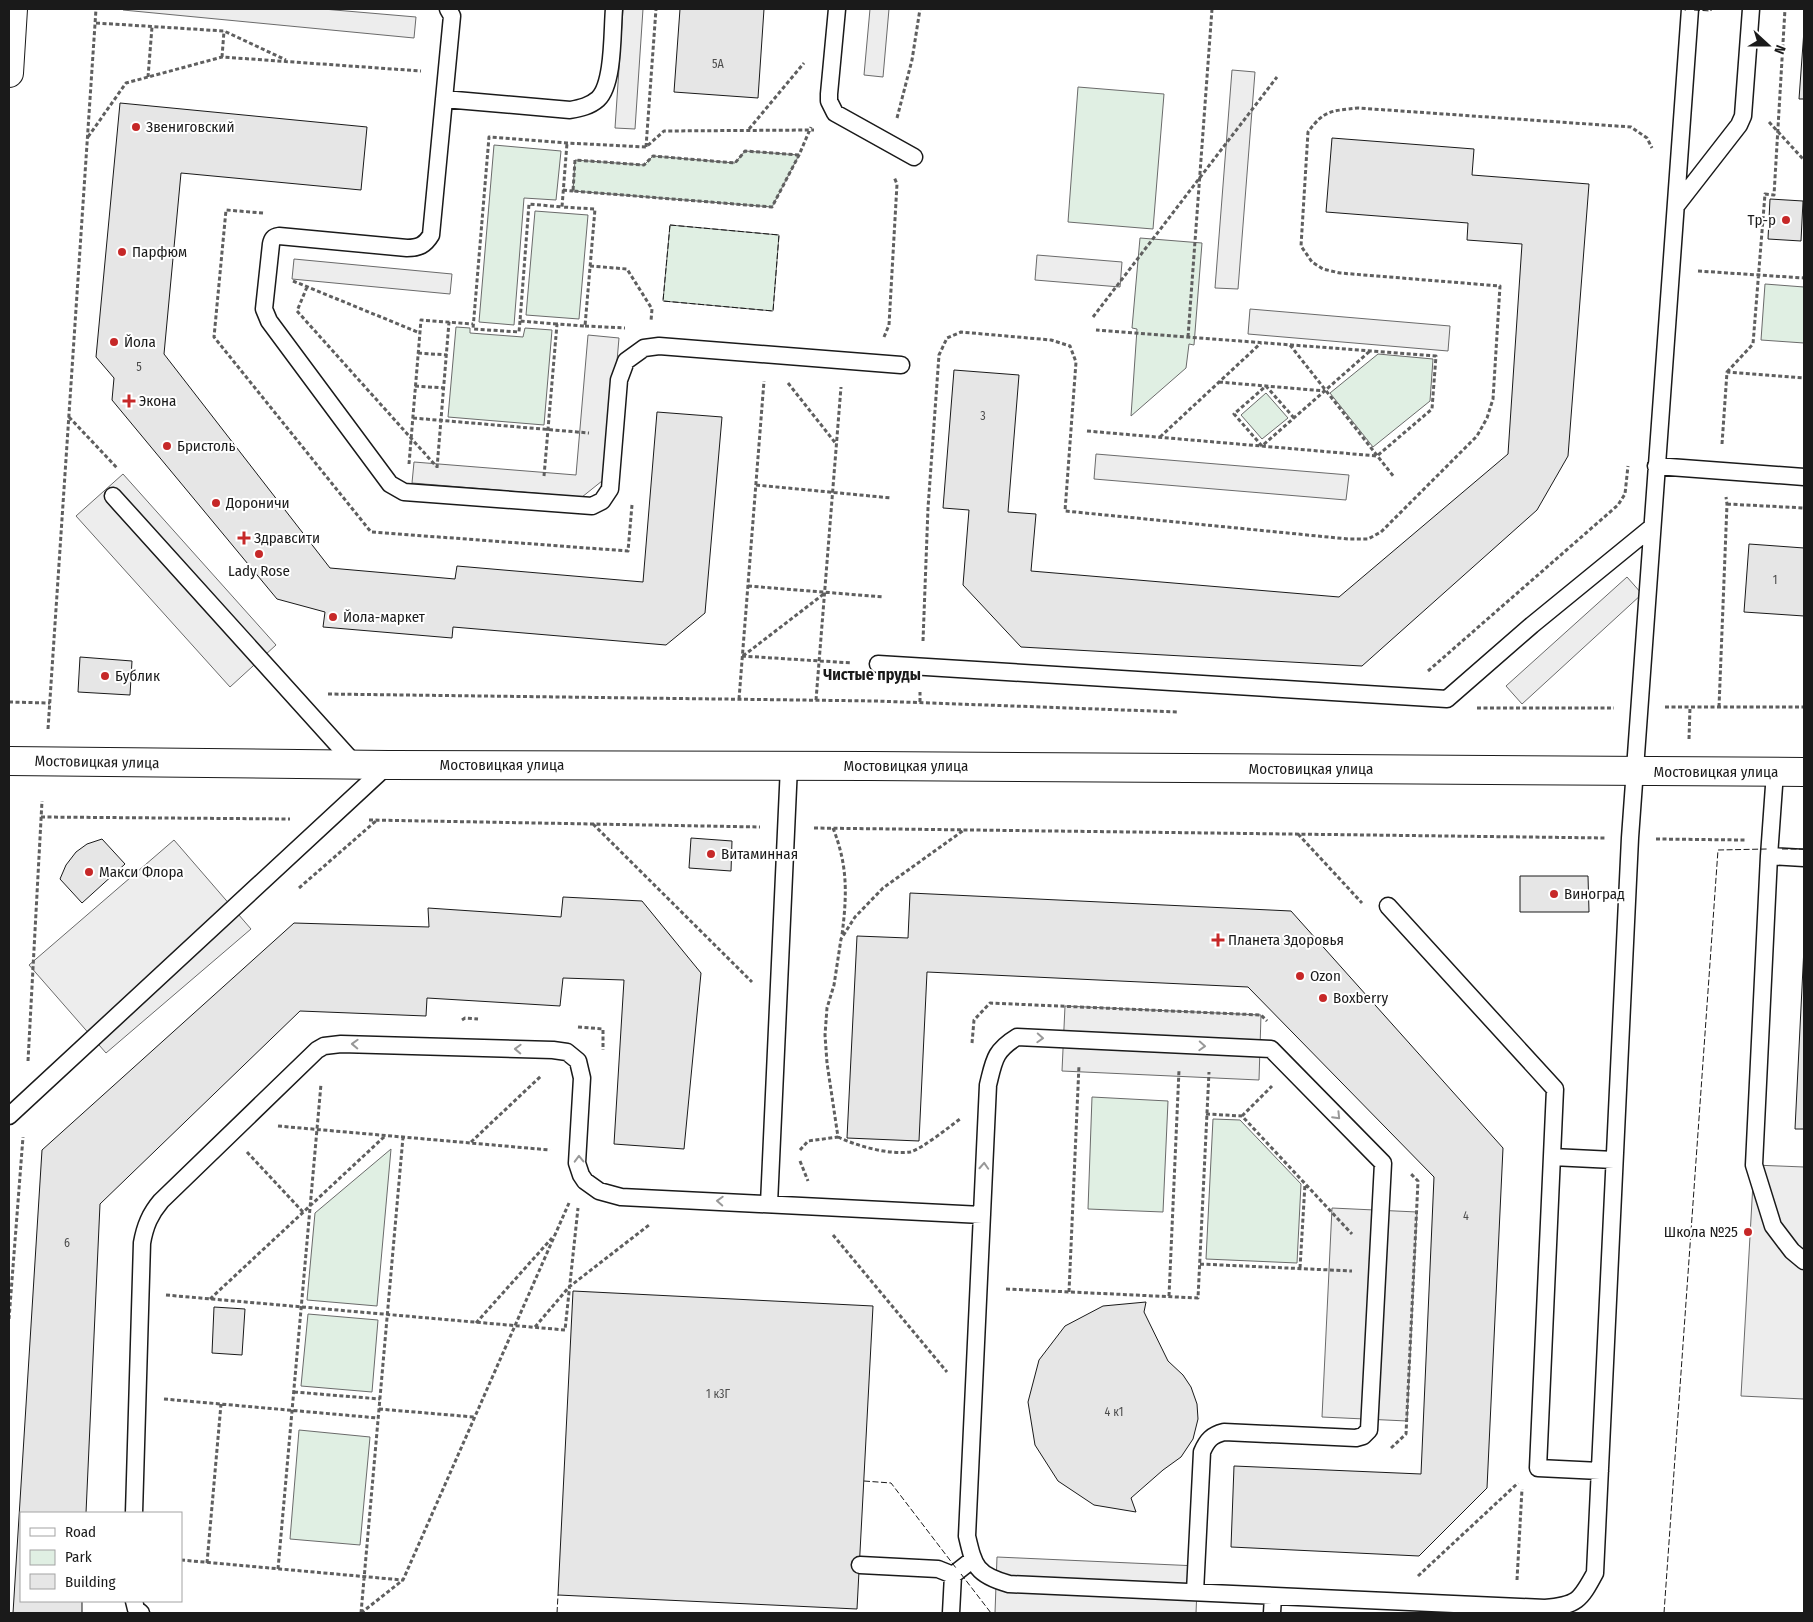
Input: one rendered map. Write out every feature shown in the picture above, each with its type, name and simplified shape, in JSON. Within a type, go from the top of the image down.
[{"type":"street","points":[[9,73],[13,9]]},
{"type":"street","name":"Мостовицкая улица","points":[[9,761],[356,765],[1804,772]]},
{"type":"lane","points":[[448,9],[452,16],[431,235],[426,242],[418,248],[407,248],[275,236],[271,244],[264,309],[269,321],[390,484],[406,492],[592,506],[602,500],[610,489],[619,380],[626,361],[644,348],[659,346],[901,365]]},
{"type":"lane","points":[[444,99],[570,110],[587,107],[600,98],[609,80],[614,9]]},
{"type":"lane","points":[[837,9],[829,94],[831,106],[835,113],[914,157]]},
{"type":"lane","points":[[1195,1592],[1202,1452],[1207,1441],[1215,1434],[1224,1432],[1356,1438],[1363,1436],[1369,1430],[1383,1163],[1271,1049],[1017,1037],[996,1055],[988,1085],[967,1536],[972,1560],[982,1573],[1008,1584],[1273,1596],[1365,1607],[1545,1608],[1568,1606],[1584,1593],[1595,1573],[1630,838],[1690,9]]},
{"type":"lane","points":[[1676,206],[1739,125],[1743,116],[1751,9]]},
{"type":"lane","points":[[1656,466],[1804,477]]},
{"type":"lane","points":[[113,496],[356,765]]},
{"type":"lane","points":[[878,664],[1447,699],[1532,625],[1652,527]]},
{"type":"lane","points":[[9,1116],[388,765]]},
{"type":"lane","points":[[768,1204],[789,766]]},
{"type":"lane","points":[[1775,772],[1754,1165],[1773,1226],[1792,1251],[1804,1261]]},
{"type":"lane","points":[[1770,848],[1804,858]]},
{"type":"lane","points":[[1388,906],[1555,1089],[1538,1468],[1600,1471]]},
{"type":"lane","points":[[134,1512],[142,1243],[145,1226],[153,1210],[161,1201],[317,1050],[324,1046],[341,1044],[544,1049],[567,1052],[578,1061],[582,1078],[577,1163],[581,1175],[584,1180],[599,1191],[621,1197],[982,1214]]},
{"type":"lane","points":[[1552,1157],[1614,1160]]},
{"type":"lane","points":[[951,1613],[953,1575],[972,1560]]},
{"type":"lane","points":[[860,1565],[938,1569],[953,1575]]},
{"type":"lane","points":[[1272,1613],[1273,1596]]},
{"type":"lane","points":[[134,1602],[136,1609],[141,1613]]},
{"type":"path","points":[[48,731],[96,9]]},
{"type":"path","points":[[646,147],[656,9]]},
{"type":"path","points":[[876,341],[884,338],[889,325],[897,184],[890,167],[886,163],[912,60],[920,9]]},
{"type":"path","points":[[1188,337],[1212,9]]},
{"type":"path","points":[[1719,708],[1727,504],[1720,471],[1727,372],[1752,344],[1765,194],[1774,195],[1785,9]]},
{"type":"path","points":[[96,23],[224,31],[289,61]]},
{"type":"path","points":[[148,77],[152,27]]},
{"type":"path","points":[[222,56],[224,31]]},
{"type":"path","points":[[88,136],[126,83],[222,56],[424,71]]},
{"type":"path","points":[[749,130],[806,60]]},
{"type":"path","points":[[1093,316],[1277,77]]},
{"type":"path","points":[[920,702],[928,508],[939,355],[947,338],[961,332],[1051,340],[1070,346],[1076,362],[1065,511],[1338,538],[1368,539],[1381,532],[1477,436],[1487,418],[1493,399],[1500,286],[1340,273],[1323,269],[1312,262],[1301,246],[1308,132],[1319,117],[1335,110],[1358,108],[1631,128],[1647,138],[1654,152]]},
{"type":"path","points":[[563,190],[772,207],[811,128]]},
{"type":"path","points":[[585,326],[595,210],[529,204],[518,332],[473,329],[489,137],[567,144],[646,147],[664,131],[811,128],[820,132]]},
{"type":"path","points":[[562,207],[567,144]]},
{"type":"path","points":[[573,191],[576,160],[644,165],[653,156],[735,163],[744,151],[799,155]]},
{"type":"path","points":[[264,213],[226,210],[214,337],[371,532],[628,551],[632,504]]},
{"type":"path","points":[[590,266],[627,269],[652,309],[648,348]]},
{"type":"path","points":[[1671,269],[1804,278]]},
{"type":"path","points":[[268,271],[420,333]]},
{"type":"path","points":[[307,287],[297,311],[462,497]]},
{"type":"path","points":[[406,492],[421,320],[473,324]]},
{"type":"path","points":[[520,321],[650,330]]},
{"type":"path","points":[[435,494],[449,322]]},
{"type":"path","points":[[542,503],[557,324]]},
{"type":"path","points":[[1087,431],[1377,456],[1432,409],[1436,356],[1096,330]]},
{"type":"path","points":[[1160,438],[1262,342]]},
{"type":"path","points":[[1290,345],[1394,477]]},
{"type":"path","points":[[1262,446],[1370,351]]},
{"type":"path","points":[[418,353],[447,355]]},
{"type":"path","points":[[1727,372],[1804,378]]},
{"type":"path","points":[[739,699],[765,378],[772,379]]},
{"type":"path","points":[[796,381],[786,380],[837,445]]},
{"type":"path","points":[[1219,382],[1326,391]]},
{"type":"path","points":[[816,700],[842,386],[832,385]]},
{"type":"path","points":[[415,386],[444,388]]},
{"type":"path","points":[[1266,386],[1294,418]]},
{"type":"path","points":[[1262,446],[1234,414],[1266,386]]},
{"type":"path","points":[[413,418],[614,435]]},
{"type":"path","points":[[1400,696],[1618,505],[1625,494],[1628,464]]},
{"type":"path","points":[[756,485],[891,498]]},
{"type":"path","points":[[1727,504],[1804,508]]},
{"type":"path","points":[[748,586],[884,597]]},
{"type":"path","points":[[742,656],[825,592]]},
{"type":"path","points":[[742,656],[878,664]]},
{"type":"path","points":[[292,694],[920,702],[1183,712]]},
{"type":"path","points":[[9,702],[50,703]]},
{"type":"path","points":[[1689,746],[1690,707]]},
{"type":"path","points":[[1475,708],[1804,707]]},
{"type":"path","points":[[40,817],[330,819],[964,830],[1630,838],[1770,848]]},
{"type":"path","points":[[592,824],[755,985]]},
{"type":"path","points":[[833,828],[838,841],[846,878],[841,938],[834,985],[827,1008],[825,1035],[827,1063],[838,1137]]},
{"type":"path","points":[[841,938],[854,917],[883,888],[964,830]]},
{"type":"path","points":[[1298,834],[1365,906]]},
{"type":"path","points":[[972,1048],[974,1020],[990,1003],[1261,1015],[1268,1023]]},
{"type":"path","points":[[458,1022],[465,1018],[485,1019]]},
{"type":"path","points":[[574,1027],[604,1029],[602,1058]]},
{"type":"path","points":[[1069,1292],[1080,1040]]},
{"type":"path","points":[[1169,1296],[1180,1045]]},
{"type":"path","points":[[278,1569],[324,1046]]},
{"type":"path","points":[[978,1288],[1198,1298],[1210,1046]]},
{"type":"path","points":[[470,1143],[567,1052]]},
{"type":"path","points":[[1242,1116],[1290,1068]]},
{"type":"path","points":[[1206,1114],[1242,1116],[1305,1183],[1378,1267]]},
{"type":"path","points":[[810,1184],[800,1163],[800,1148],[808,1141],[838,1137],[854,1145],[877,1150],[912,1152],[962,1118]]},
{"type":"path","points":[[236,1128],[317,1129],[578,1152]]},
{"type":"path","points":[[236,1128],[303,1212]]},
{"type":"path","points":[[210,1299],[386,1135]]},
{"type":"path","points":[[403,1137],[361,1613],[403,1580],[581,1175]]},
{"type":"path","points":[[1385,1453],[1406,1434],[1418,1181],[1405,1167]]},
{"type":"path","points":[[141,1293],[566,1330],[581,1175]]},
{"type":"path","points":[[1300,1268],[1305,1183]]},
{"type":"path","points":[[534,1328],[569,1287],[682,1200]]},
{"type":"path","points":[[809,1206],[973,1403]]},
{"type":"path","points":[[476,1322],[554,1236]]},
{"type":"path","points":[[1200,1264],[1300,1268],[1378,1267]]},
{"type":"path","points":[[294,1392],[380,1399]]},
{"type":"path","points":[[138,1397],[378,1418]]},
{"type":"path","points":[[207,1563],[221,1404]]},
{"type":"path","points":[[379,1409],[474,1417]]},
{"type":"path","points":[[1412,1582],[1522,1480],[1517,1586]]},
{"type":"path","points":[[182,1560],[403,1580]]},
{"type":"green space","points":[[1078,87],[1164,94],[1153,229],[1068,222]]},
{"type":"green space","points":[[494,145],[561,151],[556,200],[524,198],[514,325],[479,322]]},
{"type":"green space","points":[[745,151],[799,155],[772,207],[573,191],[575,160],[644,165],[653,156],[735,163]]},
{"type":"green space","points":[[535,211],[588,215],[579,319],[526,315]]},
{"type":"green space","points":[[670,225],[779,235],[773,311],[663,301]]},
{"type":"green space","points":[[1140,238],[1202,243],[1194,345],[1189,344],[1186,368],[1131,416],[1137,329],[1132,328]]},
{"type":"green space","points":[[1765,284],[1804,287],[1804,343],[1761,340]]},
{"type":"green space","points":[[456,327],[470,328],[470,333],[523,337],[525,328],[552,330],[544,425],[448,417]]},
{"type":"green space","points":[[1378,354],[1433,359],[1430,401],[1373,447],[1330,393]]},
{"type":"green space","points":[[1266,393],[1288,418],[1262,439],[1241,415]]},
{"type":"green space","points":[[1092,1097],[1168,1101],[1163,1212],[1088,1209]]},
{"type":"green space","points":[[1213,1119],[1240,1120],[1301,1184],[1297,1263],[1206,1259]]},
{"type":"green space","points":[[391,1149],[377,1306],[307,1300],[315,1213]]},
{"type":"green space","points":[[308,1314],[378,1320],[372,1392],[301,1386]]},
{"type":"green space","points":[[299,1430],[370,1437],[360,1545],[290,1539]]},
{"type":"shaded area","points":[[123,9],[323,9],[416,17],[414,38]]},
{"type":"shaded area","points":[[623,9],[643,9],[635,129],[615,128]]},
{"type":"shaded area","points":[[870,9],[889,9],[883,77],[864,75]]},
{"type":"shaded area","points":[[1232,70],[1255,72],[1238,289],[1215,288]]},
{"type":"shaded area","points":[[1037,255],[1122,262],[1120,287],[1035,280]]},
{"type":"shaded area","points":[[294,259],[452,274],[450,294],[292,279]]},
{"type":"shaded area","points":[[1250,309],[1450,326],[1448,351],[1248,334]]},
{"type":"shaded area","points":[[588,335],[619,338],[607,477],[582,497],[412,483],[414,462],[576,475]]},
{"type":"shaded area","points":[[1096,454],[1349,475],[1346,500],[1094,479]]},
{"type":"shaded area","points":[[123,474],[276,645],[230,687],[76,516]]},
{"type":"shaded area","points":[[1627,577],[1642,594],[1522,704],[1506,686]]},
{"type":"shaded area","points":[[174,840],[251,929],[106,1053],[29,965]]},
{"type":"shaded area","points":[[1065,1006],[1261,1015],[1259,1080],[1062,1071]]},
{"type":"shaded area","points":[[1754,1165],[1804,1167],[1804,1399],[1741,1396]]},
{"type":"shaded area","points":[[1332,1208],[1417,1212],[1407,1421],[1322,1417]]},
{"type":"shaded area","points":[[997,1557],[1198,1566],[1196,1613],[995,1613]]},
{"type":"building","points":[[680,9],[764,9],[758,98],[674,92]]},
{"type":"building","points":[[1804,30],[1804,99],[1799,99]]},
{"type":"building","points":[[120,103],[367,127],[361,190],[181,173],[164,354],[330,568],[455,579],[457,566],[643,582],[657,412],[722,417],[705,613],[666,645],[453,627],[452,638],[323,627],[325,612],[277,599],[112,400],[114,378],[96,357]]},
{"type":"building","points":[[1332,138],[1474,149],[1472,175],[1589,184],[1568,456],[1537,510],[1362,666],[1021,647],[963,585],[969,510],[943,508],[954,370],[1019,375],[1008,512],[1036,514],[1031,571],[1339,597],[1508,454],[1522,244],[1467,240],[1468,223],[1326,212]]},
{"type":"building","name":"Тр-р","points":[[1770,199],[1803,201],[1801,241],[1768,239]]},
{"type":"building","points":[[1749,544],[1804,548],[1804,616],[1744,612]]},
{"type":"building","points":[[80,657],[132,661],[130,695],[78,692]]},
{"type":"building","name":"Витаминная","points":[[691,838],[732,841],[731,871],[689,868]]},
{"type":"building","name":"Макси Флора","points":[[102,839],[125,864],[82,903],[60,879],[66,865],[76,852],[87,844]]},
{"type":"building","name":"Виноград","points":[[1520,876],[1588,876],[1589,912],[1520,912]]},
{"type":"building","points":[[910,893],[1291,911],[1503,1148],[1487,1488],[1419,1556],[1231,1547],[1234,1466],[1421,1474],[1434,1177],[1248,987],[927,972],[919,1141],[847,1138],[857,936],[908,938]]},
{"type":"building","points":[[563,897],[642,901],[701,973],[684,1149],[614,1144],[624,980],[563,978],[560,1006],[427,998],[426,1016],[300,1011],[100,1204],[86,1512],[20,1512],[20,1602],[82,1602],[82,1613],[13,1613],[42,1150],[294,923],[429,927],[428,908],[561,917]]},
{"type":"building","points":[[1804,947],[1804,1129],[1795,1129]]},
{"type":"building","points":[[573,1291],[873,1306],[857,1609],[558,1595]]},
{"type":"building","points":[[1146,1302],[1144,1312],[1168,1361],[1183,1375],[1191,1387],[1197,1404],[1198,1419],[1193,1439],[1181,1457],[1131,1498],[1136,1512],[1094,1505],[1058,1481],[1035,1445],[1028,1402],[1039,1360],[1065,1326],[1103,1306]]},
{"type":"building","points":[[214,1307],[245,1309],[242,1355],[212,1353]]},
{"type":"fence","points":[[1676,9],[1686,10]]},
{"type":"fence","points":[[1694,10],[1711,11],[1711,9]]},
{"type":"fence","points":[[670,225],[779,235],[773,311],[663,301],[670,225]]},
{"type":"fence","points":[[1664,1613],[1718,850],[1767,849]]},
{"type":"fence","points":[[1782,849],[1804,849]]},
{"type":"fence","points":[[864,1481],[891,1483],[956,1568]]},
{"type":"fence","points":[[961,1574],[991,1613]]},
{"type":"fence","points":[[557,1613],[558,1595]]},
{"type":"place","name":"Звениговский","points":[[136,127]]},
{"type":"place","name":"Тр-р","points":[[1786,220]]},
{"type":"place","name":"Парфюм","points":[[122,252]]},
{"type":"place","name":"Йола","points":[[114,342]]},
{"type":"place","name":"Экона","points":[[129,401]]},
{"type":"place","name":"Бристоль","points":[[167,446]]},
{"type":"place","name":"Дороничи","points":[[216,503]]},
{"type":"place","name":"Здравсити","points":[[244,538]]},
{"type":"place","name":"Lady Rose","points":[[259,554]]},
{"type":"place","name":"Йола-маркет","points":[[333,617]]},
{"type":"place","name":"Бублик","points":[[105,676]]},
{"type":"place","name":"Витаминная","points":[[711,854]]},
{"type":"place","name":"Макси Флора","points":[[89,872]]},
{"type":"place","name":"Виноград","points":[[1554,894]]},
{"type":"place","name":"Планета Здоровья","points":[[1218,940]]},
{"type":"place","name":"Ozon","points":[[1300,976]]},
{"type":"place","name":"Boxberry","points":[[1323,998]]},
{"type":"place","name":"Школа №25","points":[[1748,1232]]},
{"type":"district","name":"Чистые пруды","points":[[872,674]]}]
